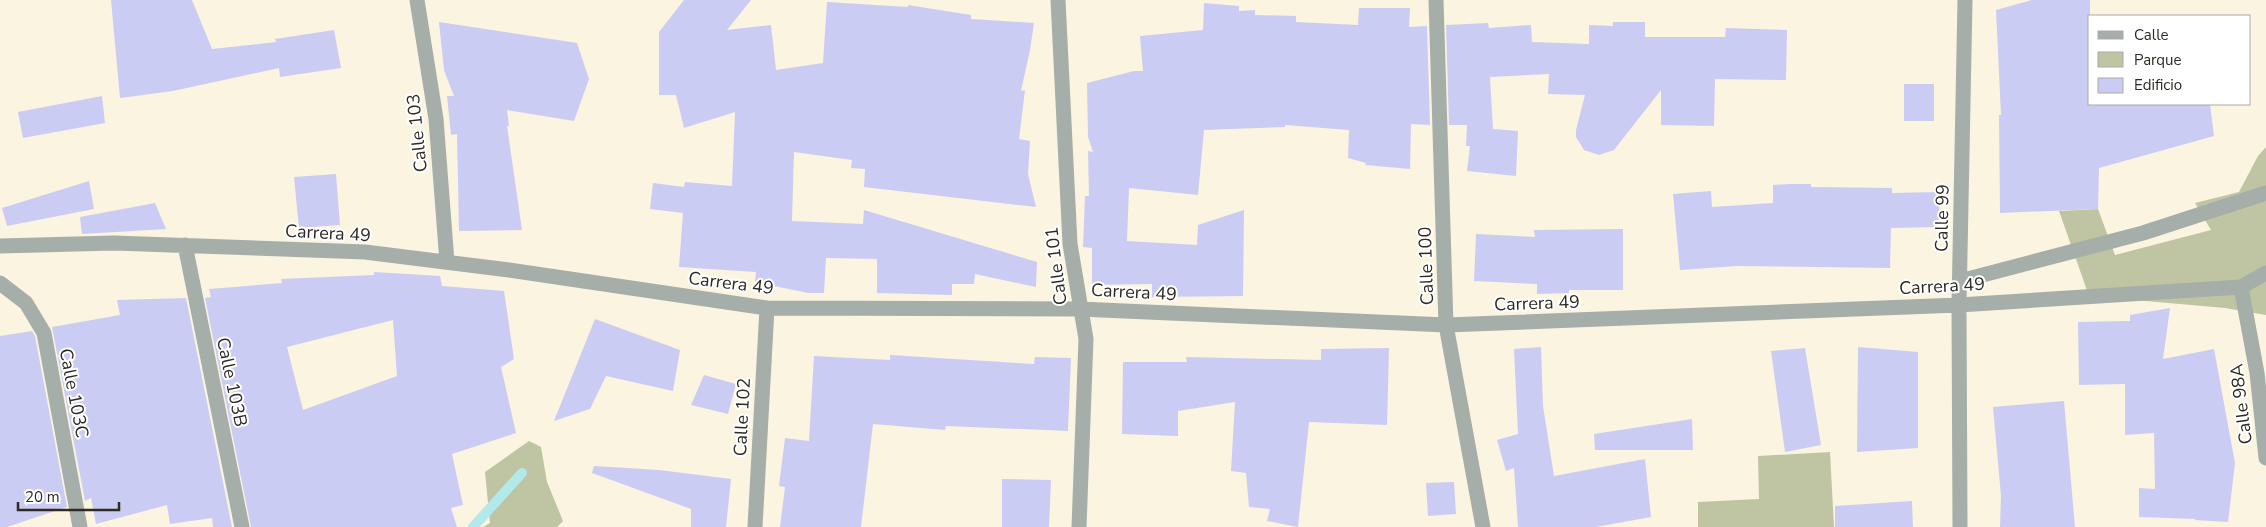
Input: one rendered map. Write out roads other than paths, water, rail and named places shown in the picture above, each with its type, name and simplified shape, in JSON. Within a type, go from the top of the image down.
[{"type":"street","name":"Calle 103","points":[[417,0],[436,119],[446,262]]},
{"type":"street","name":"Calle 101","points":[[1058,0],[1070,244],[1079,309],[1086,339],[1079,527]]},
{"type":"street","name":"Calle 100","points":[[1436,0],[1446,325],[1483,527]]},
{"type":"street","name":"Calle 99","points":[[1960,527],[1959,305],[1964,0]]},
{"type":"street","points":[[1960,281],[2143,233],[2266,193]]},
{"type":"street","name":"Carrera 49","points":[[0,246],[114,243],[364,252],[509,270],[767,308],[1079,309],[1446,325],[1959,305],[2242,287],[2266,273]]},
{"type":"street","name":"Calle 103B","points":[[185,245],[242,527]]},
{"type":"street","name":"Calle 103C","points":[[0,283],[26,303],[44,333],[80,527]]},
{"type":"street","name":"Calle 98A","points":[[2242,287],[2257,373],[2266,458]]},
{"type":"street","name":"Calle 102","points":[[755,527],[767,308]]},
{"type":"waterway","points":[[473,527],[522,473]]}]
